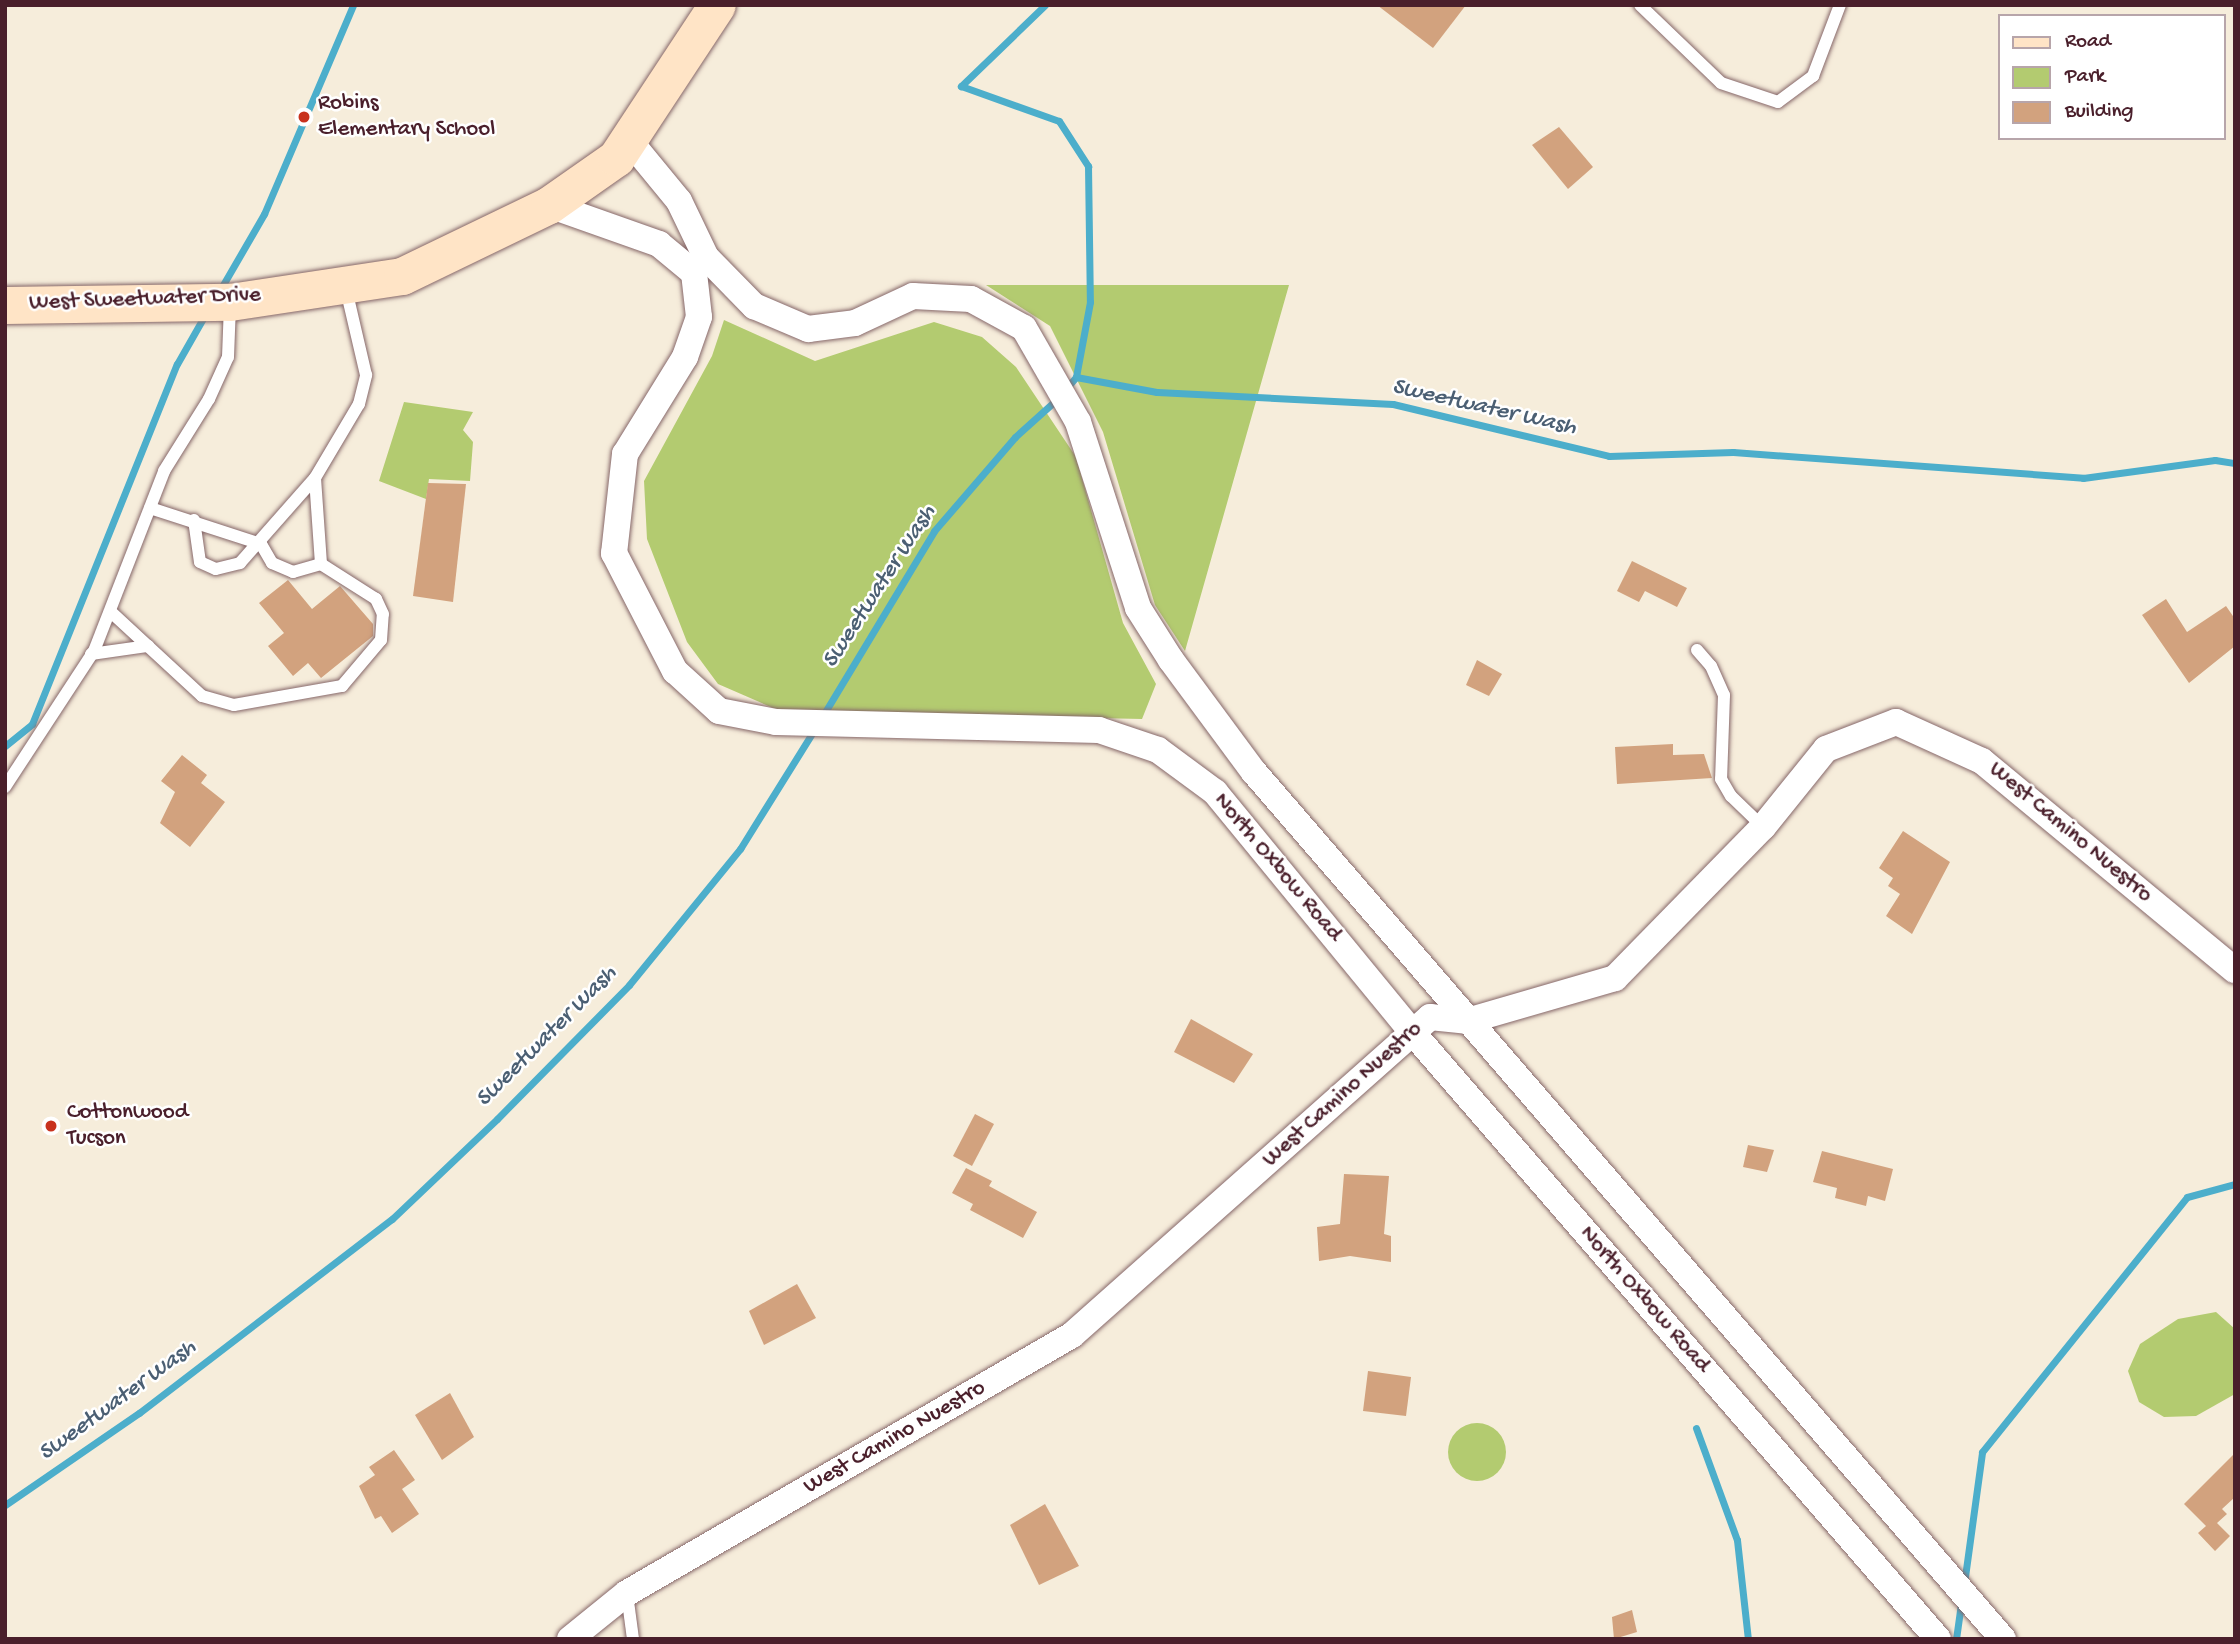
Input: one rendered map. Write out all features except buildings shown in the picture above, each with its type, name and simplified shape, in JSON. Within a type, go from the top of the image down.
[{"type":"street","name":"West Sweetwater Drive","points":[[5,305],[230,302],[402,276],[549,205],[615,158],[717,5]]},
{"type":"street","name":"North Oxbow Road","points":[[628,139],[678,201],[705,257],[754,306],[808,329],[855,323],[913,296],[971,299],[1024,328],[1078,422],[1138,608],[1171,660],[1254,772],[2004,1639]]},
{"type":"street","name":"North Oxbow Road","points":[[549,205],[659,244],[694,273],[699,317],[685,357],[625,454],[614,553],[675,671],[719,711],[776,722],[1098,730],[1158,750],[1215,792],[1413,1033],[1938,1639]]},
{"type":"street","name":"West Camino Nuestro","points":[[584,1635],[627,1593],[1072,1335],[1430,1017],[1467,1021],[1615,978],[1763,827],[1826,748],[1896,722],[1982,761],[2235,970]]},
{"type":"lane","points":[[1640,5],[1721,83],[1778,102],[1813,76],[1840,5]]},
{"type":"lane","points":[[194,520],[200,562],[216,569],[240,563],[261,544],[315,478],[359,404],[366,375],[345,285]]},
{"type":"lane","points":[[5,787],[91,654],[111,612],[164,471],[209,399],[228,357],[230,302]]},
{"type":"lane","points":[[315,478],[321,564]]},
{"type":"lane","points":[[111,612],[202,696],[234,705],[342,686],[381,640],[383,614],[376,599],[321,564],[293,572],[272,563],[261,544],[194,520],[149,508]]},
{"type":"lane","points":[[91,654],[148,646]]},
{"type":"lane","points":[[1697,650],[1711,666],[1724,695],[1721,779],[1763,827]]},
{"type":"lane","points":[[627,1593],[633,1639]]},
{"type":"green space","points":[[986,285],[1289,285],[1185,651],[1155,605],[1103,432],[1050,326]]},
{"type":"green space","points":[[724,320],[815,361],[934,322],[982,337],[1016,367],[1076,457],[1123,623],[1156,684],[1142,719],[780,711],[718,684],[687,642],[647,539],[644,481],[712,356]]},
{"type":"green space","points":[[404,402],[473,412],[463,430],[473,442],[470,481],[429,479],[426,499],[379,481]]},
{"type":"green space","points":[[2216,1312],[2235,1329],[2235,1394],[2196,1416],[2164,1417],[2139,1402],[2128,1371],[2140,1344],[2178,1319]]},
{"type":"green space","points":[[1471,1423],[1483,1423],[1498,1431],[1506,1446],[1506,1458],[1498,1473],[1483,1481],[1471,1481],[1456,1473],[1448,1458],[1448,1446],[1456,1431]]},
{"type":"waterway","points":[[220,290],[264,214],[353,5]]},
{"type":"waterway","points":[[1045,5],[961,86],[1059,121],[1088,166],[1090,302],[1076,377]]},
{"type":"waterway","points":[[5,746],[32,724],[177,364],[205,315]]},
{"type":"waterway","name":"Sweetwater Wash","points":[[1065,390],[1076,377],[1157,392],[1393,404],[1609,456],[1733,452],[2083,478],[2215,460],[2235,463]]},
{"type":"waterway","name":"Sweetwater Wash","points":[[822,717],[934,531],[1015,437],[1057,399]]},
{"type":"waterway","name":"Sweetwater Wash","points":[[5,1505],[139,1413],[392,1219],[497,1119],[629,985],[740,849],[814,730]]},
{"type":"waterway","points":[[1964,1584],[1982,1452],[2187,1197],[2235,1184]]},
{"type":"waterway","points":[[1696,1428],[1737,1540],[1748,1639]]},
{"type":"waterway","points":[[1956,1639],[1961,1603]]},
{"type":"place","name":"Robins Elementary School","points":[[304,117]]},
{"type":"place","name":"Cottonwood Tucson","points":[[51,1126]]}]
